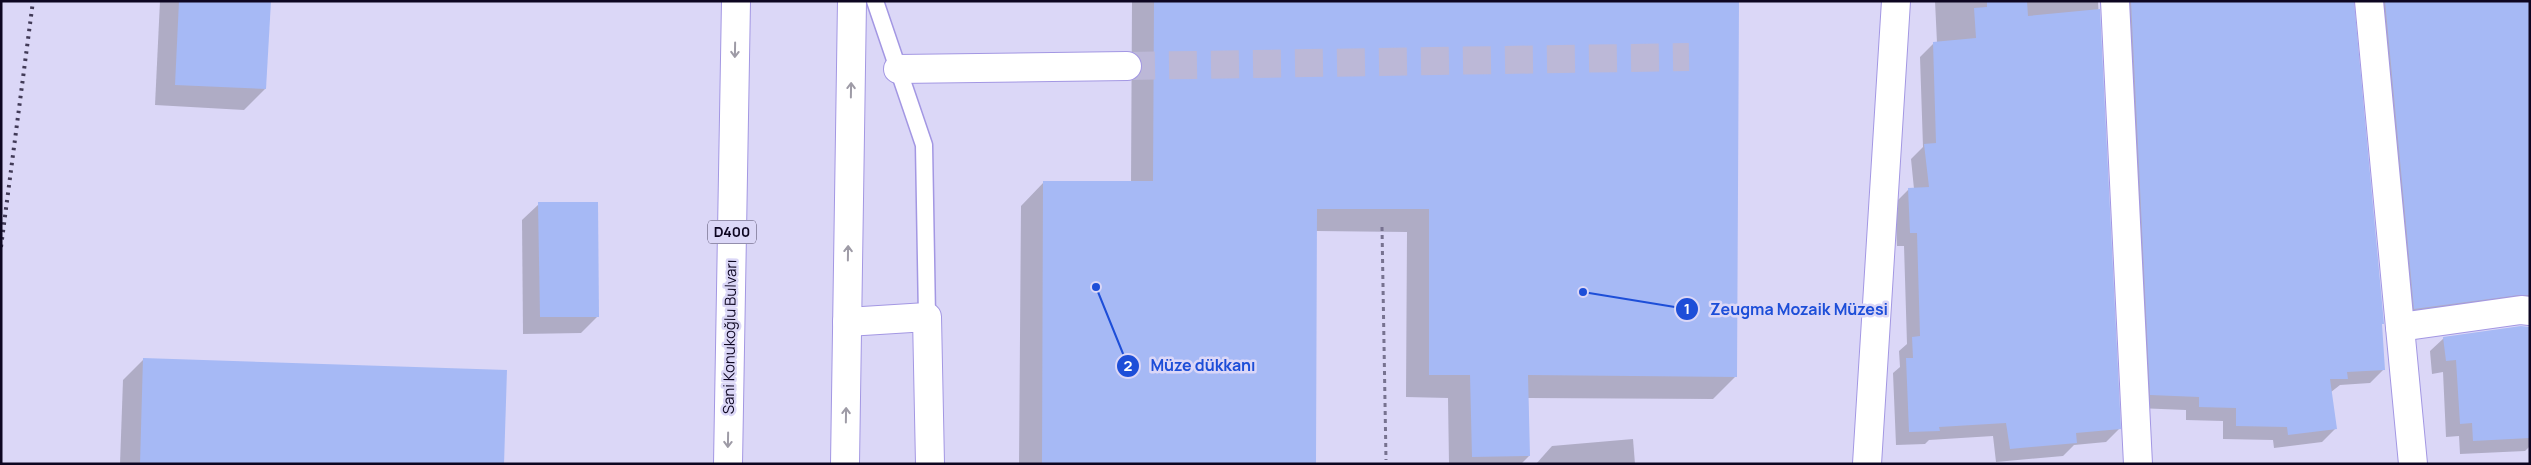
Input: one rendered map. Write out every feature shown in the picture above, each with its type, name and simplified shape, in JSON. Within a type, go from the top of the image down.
[{"type":"main road","name":"Sani Konukoğlu Bulvarı","points":[[728,464],[736,1]]},
{"type":"main road","points":[[846,464],[852,1]]},
{"type":"main road","points":[[1867,464],[1896,1]]},
{"type":"main road","points":[[2115,1],[2138,464]]},
{"type":"main road","points":[[2368,1],[2413,464]]},
{"type":"main road","points":[[898,69],[1127,66]]},
{"type":"main road","points":[[2400,327],[2521,310],[2530,311]]},
{"type":"main road","points":[[848,322],[927,317],[930,464]]},
{"type":"lane","points":[[875,1],[924,145],[927,317]]},
{"type":"path","points":[[1382,227],[1386,460]]},
{"type":"building","points":[[179,1],[271,1],[266,89],[175,85]]},
{"type":"building","points":[[1154,1],[1739,1],[1737,377],[1528,375],[1530,456],[1472,457],[1470,375],[1429,375],[1429,209],[1317,209],[1316,464],[1042,464],[1043,181],[1153,181]]},
{"type":"building","points":[[1987,1],[2027,1],[2028,16],[2100,9],[2121,429],[2076,433],[2077,443],[2010,449],[2006,423],[1939,427],[1940,431],[1909,432],[1906,358],[1913,358],[1912,337],[1920,336],[1917,233],[1910,233],[1908,188],[1929,187],[1924,144],[1936,143],[1933,42],[1976,38],[1974,8],[1987,7]]},
{"type":"building","points":[[2131,1],[2354,1],[2384,324],[2382,324],[2385,370],[2347,372],[2348,379],[2330,379],[2337,429],[2288,435],[2287,427],[2236,426],[2236,408],[2199,407],[2199,397],[2150,395]]},
{"type":"building","points":[[2385,1],[2530,1],[2530,295],[2414,309]]},
{"type":"building","points":[[538,202],[598,202],[599,317],[540,317]]},
{"type":"building","points":[[2521,326],[2529,327],[2530,438],[2473,441],[2472,423],[2460,424],[2456,360],[2446,361],[2443,337]]},
{"type":"building","points":[[143,358],[507,370],[504,464],[140,464]]},
{"type":"tunnel","points":[[1127,66],[1689,57]]},
{"type":"railway","points":[[1,247],[33,1]]},
{"type":"place","name":"Müze dükkanı","points":[[1096,287]]},
{"type":"place","name":"Zeugma Mozaik Müzesi","points":[[1583,292]]}]
